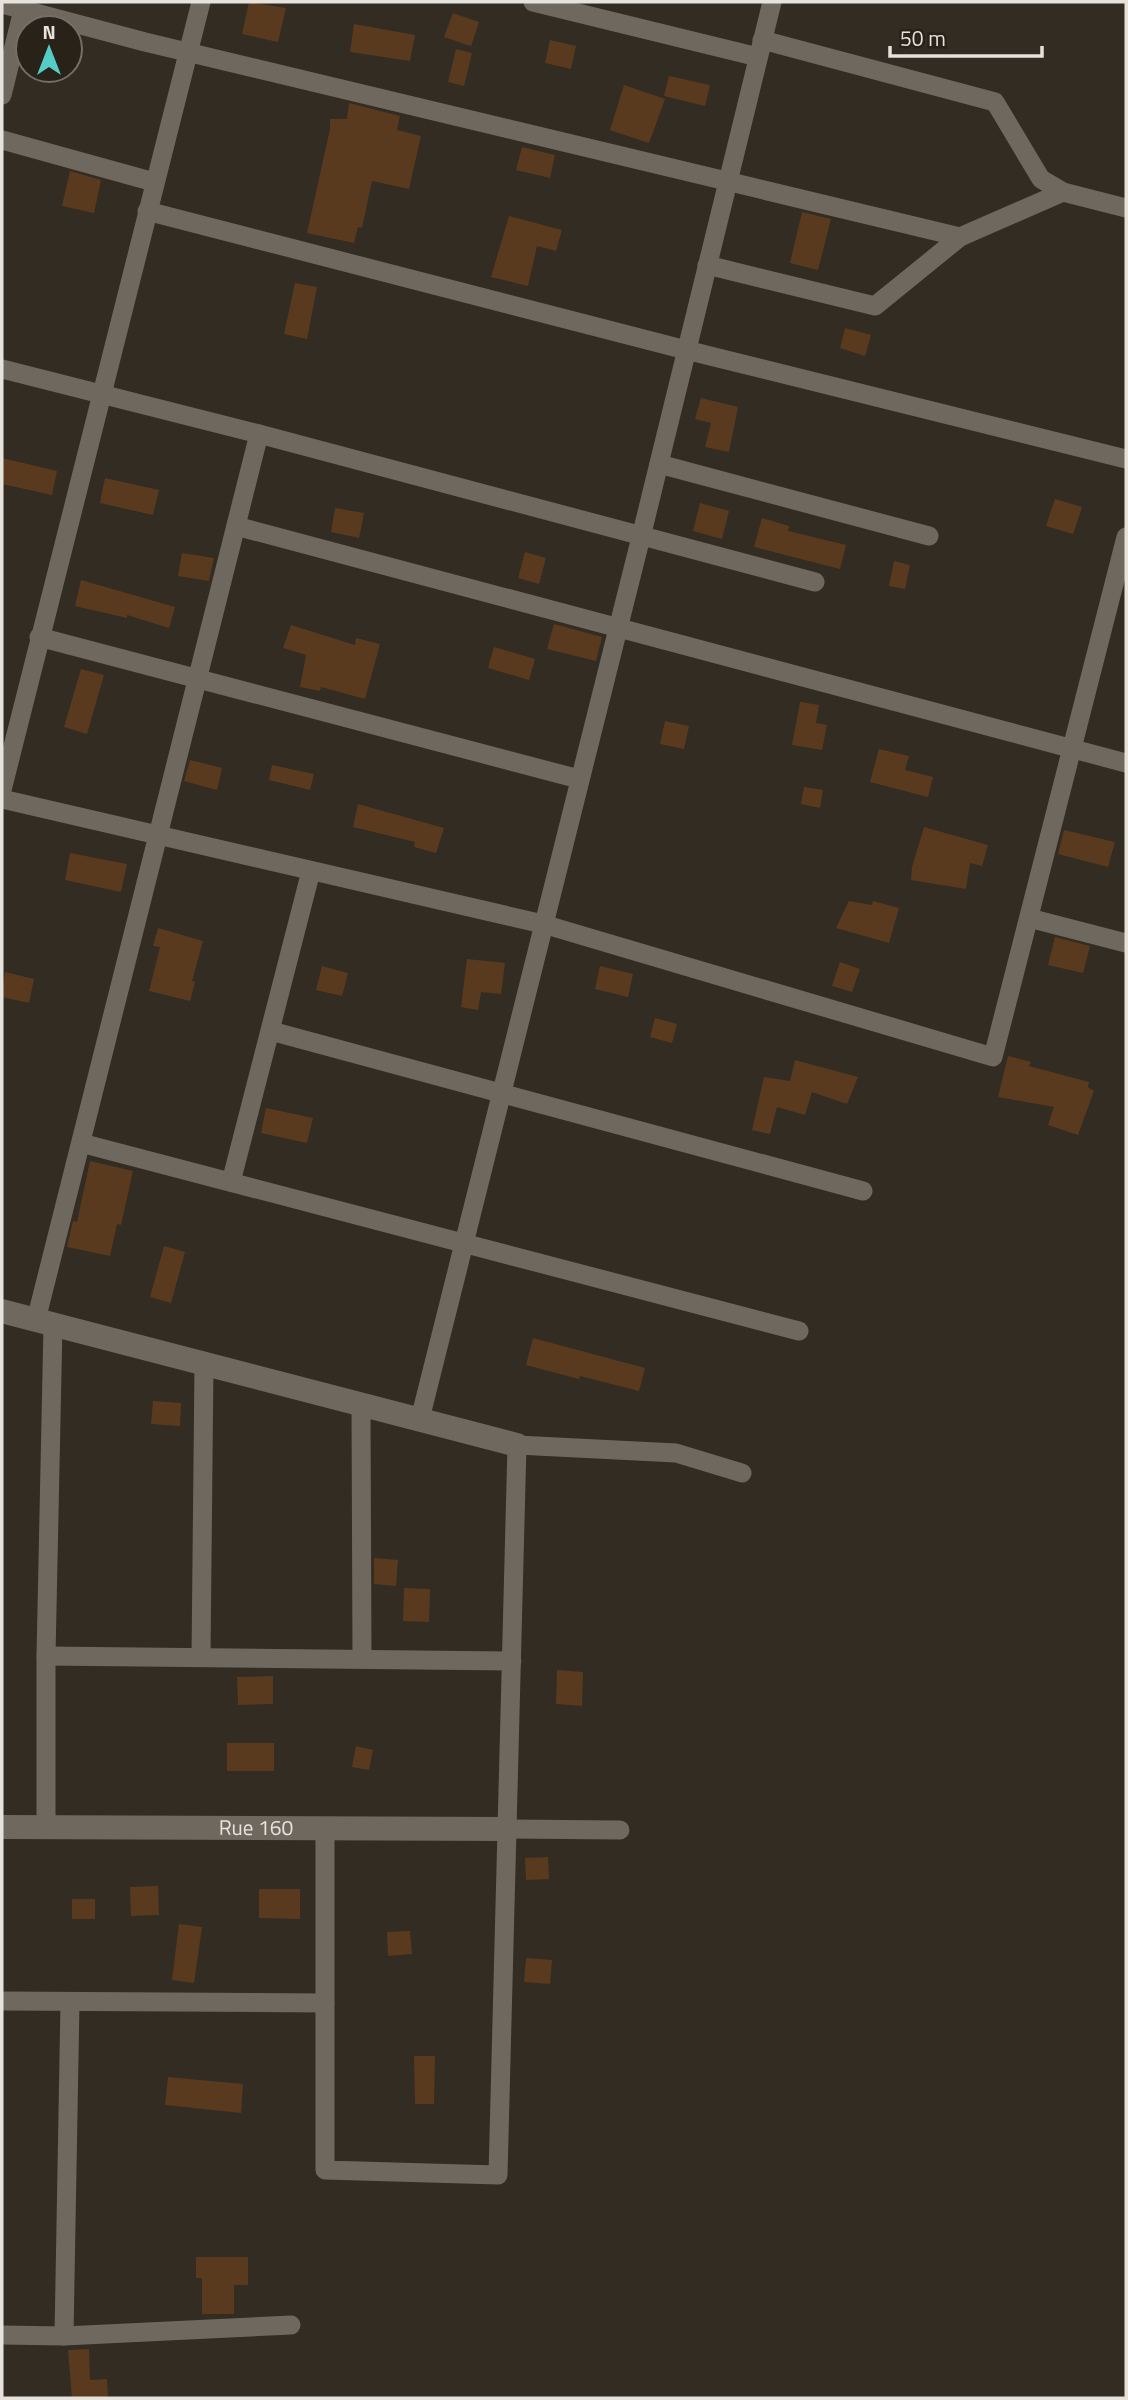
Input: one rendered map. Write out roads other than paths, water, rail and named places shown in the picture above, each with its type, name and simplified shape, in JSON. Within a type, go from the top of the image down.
[{"type":"street","points":[[2,790],[201,2]]},
{"type":"street","points":[[534,2],[995,102],[1041,179],[1063,192],[1126,208]]},
{"type":"street","points":[[420,1419],[772,2]]},
{"type":"street","points":[[2,4],[24,6],[188,51],[960,237]]},
{"type":"street","points":[[2,95],[24,6]]},
{"type":"street","points":[[2,140],[154,182]]},
{"type":"street","points":[[707,265],[875,306],[960,237],[1063,192]]},
{"type":"street","points":[[147,211],[686,350],[1126,458]]},
{"type":"street","points":[[2,369],[259,434],[815,582]]},
{"type":"street","points":[[46,1827],[45,1323],[81,1143],[259,434]]},
{"type":"street","points":[[659,464],[929,536]]},
{"type":"street","points":[[236,527],[1126,764]]},
{"type":"street","points":[[2,799],[543,924],[993,1057],[1072,749],[1121,577],[1126,537]]},
{"type":"street","points":[[39,637],[579,779]]},
{"type":"street","points":[[231,1182],[311,871]]},
{"type":"street","points":[[1029,918],[1126,943]]},
{"type":"street","points":[[271,1031],[863,1191]]},
{"type":"street","points":[[81,1143],[799,1331]]},
{"type":"street","points":[[2,1311],[517,1445],[676,1453],[742,1472]]},
{"type":"street","points":[[201,1657],[204,1364]]},
{"type":"street","points":[[361,1404],[362,1659]]},
{"type":"street","points":[[324,1827],[324,2170],[498,2175],[517,1445]]},
{"type":"street","points":[[46,1656],[512,1661]]},
{"type":"street","name":"Rue 160","points":[[2,1827],[508,1829]]},
{"type":"street","points":[[508,1829],[620,1830]]},
{"type":"street","points":[[2,2001],[324,2003]]},
{"type":"street","points":[[64,2336],[70,2002]]},
{"type":"street","points":[[2,2335],[64,2336],[291,2325]]}]
